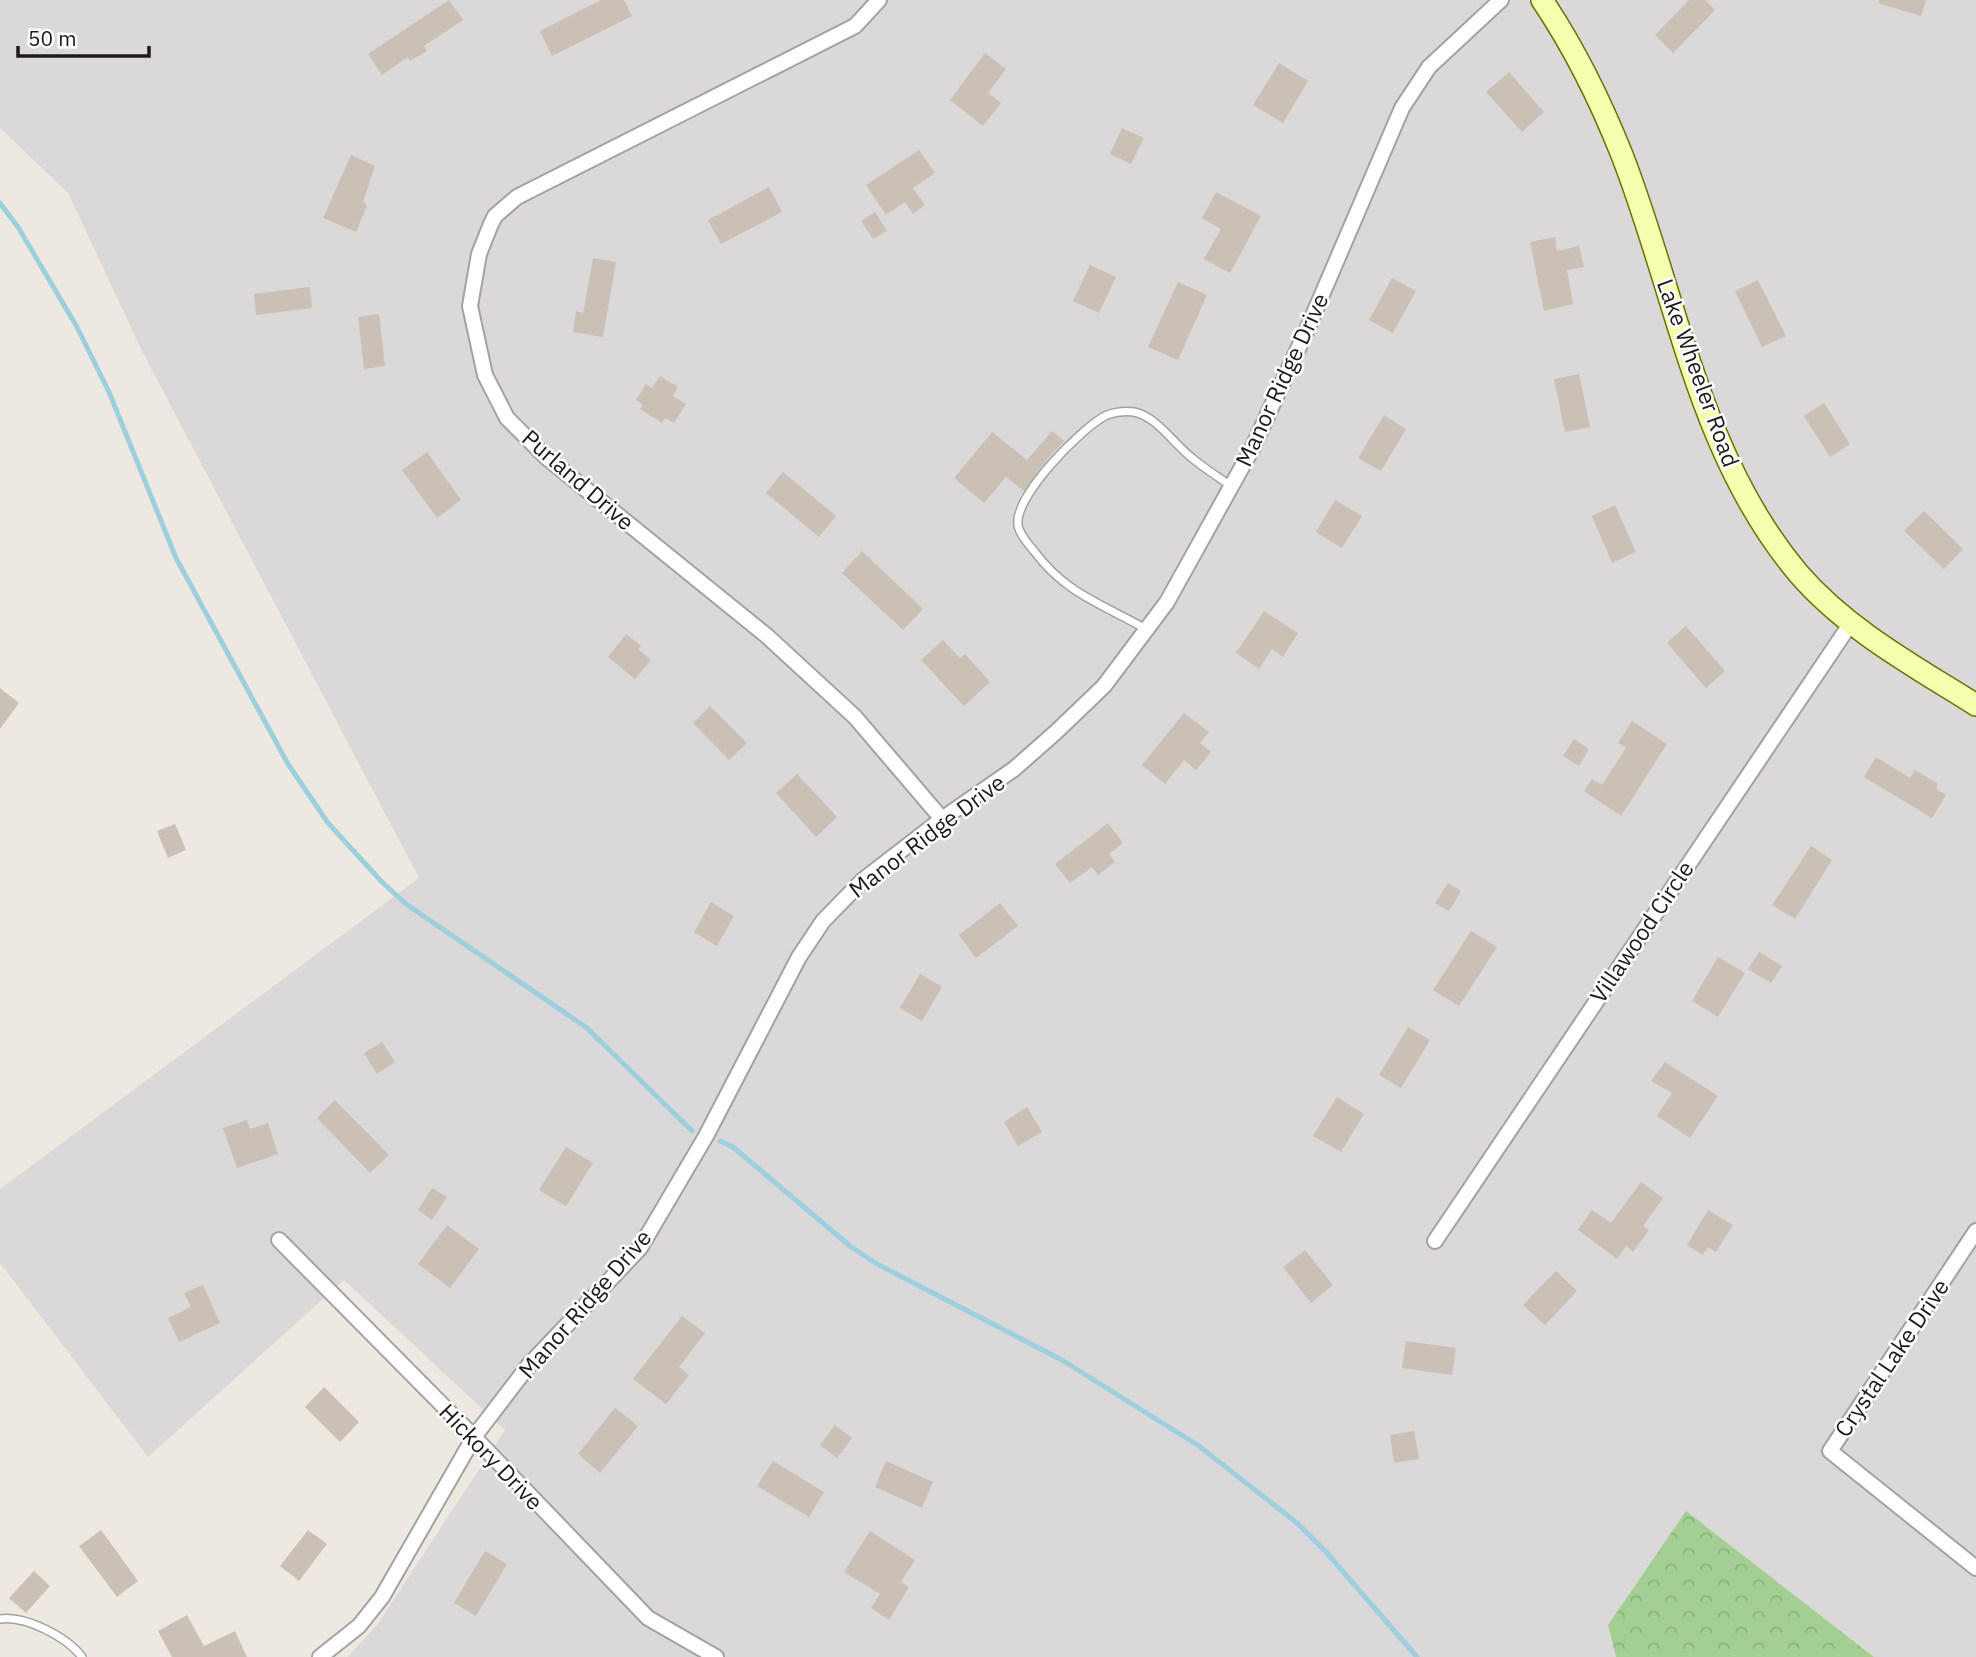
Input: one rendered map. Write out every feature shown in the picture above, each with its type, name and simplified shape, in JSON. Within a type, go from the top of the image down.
[{"type":"street","name":"Purland Drive","points":[[879,0],[855,26],[517,197],[495,216],[479,254],[470,306],[485,375],[507,418],[546,457],[767,636],[855,717],[942,819]]},
{"type":"street","name":"Manor Ridge Drive","points":[[320,1657],[359,1626],[382,1597],[474,1437],[529,1365],[640,1248],[706,1136],[799,957],[823,921],[863,880],[942,819],[1014,769],[1056,732],[1104,686],[1167,602],[1252,449],[1309,326],[1402,108],[1429,67],[1501,0]]},
{"type":"street","name":"Lake Wheeler Road","points":[[1542,0],[1590,79],[1623,157],[1698,388],[1722,449],[1750,505],[1799,573],[1851,623],[1976,705]]},
{"type":"street","name":"Villawood Circle","points":[[1435,1241],[1851,623]]},
{"type":"street","name":"Crystal Lake Drive","points":[[1976,1231],[1830,1451],[1976,1567]]},
{"type":"street","name":"Hickory Drive","points":[[279,1240],[648,1618],[716,1657]]},
{"type":"lane","points":[[1146,629],[1091,601],[1062,582],[1043,563],[1017,525],[1018,514],[1024,502],[1042,475],[1080,437],[1107,416],[1124,411],[1148,418],[1191,457],[1231,486]]},
{"type":"lane","points":[[0,1619],[13,1617],[42,1628],[79,1652],[82,1657]]},
{"type":"shaded area","points":[[0,0],[1976,0],[1976,1657],[1874,1657],[1686,1512],[1608,1625],[1616,1657],[348,1657],[377,1625],[505,1430],[344,1280],[148,1457],[0,1263],[0,1189],[419,878],[142,351],[68,193],[0,128]]},
{"type":"green space","points":[[1686,1511],[1874,1657],[1616,1657],[1608,1625]]},
{"type":"building","points":[[449,0],[463,20],[424,46],[427,51],[410,61],[408,57],[382,75],[368,54]]},
{"type":"building","points":[[601,0],[624,0],[632,16],[552,56],[540,31]]},
{"type":"building","points":[[1689,0],[1705,0],[1715,10],[1673,53],[1655,35]]},
{"type":"building","points":[[1879,0],[1926,0],[1921,16],[1878,3]]},
{"type":"building","points":[[985,53],[1006,69],[988,93],[1001,103],[983,126],[950,100]]},
{"type":"building","points":[[1279,63],[1308,81],[1283,123],[1253,105]]},
{"type":"building","points":[[1509,72],[1544,112],[1522,132],[1486,92]]},
{"type":"building","points":[[1122,128],[1144,138],[1131,164],[1110,154]]},
{"type":"building","points":[[919,150],[935,173],[913,188],[925,205],[913,214],[905,202],[886,215],[866,185]]},
{"type":"building","points":[[351,155],[375,166],[363,202],[367,205],[356,232],[323,218]]},
{"type":"building","points":[[769,187],[782,212],[721,244],[708,220]]},
{"type":"building","points":[[1216,192],[1261,216],[1230,273],[1204,259],[1221,229],[1202,218]]},
{"type":"building","points":[[875,212],[887,231],[873,239],[861,221]]},
{"type":"building","points":[[1555,237],[1557,251],[1579,246],[1584,267],[1567,270],[1573,304],[1544,311],[1530,242]]},
{"type":"building","points":[[593,258],[616,262],[603,337],[573,332],[576,311],[583,313]]},
{"type":"building","points":[[1090,265],[1116,277],[1099,313],[1073,301]]},
{"type":"building","points":[[1392,278],[1416,291],[1393,333],[1369,320]]},
{"type":"building","points":[[1758,280],[1786,336],[1762,347],[1735,291]]},
{"type":"building","points":[[1178,282],[1207,295],[1178,360],[1148,347]]},
{"type":"building","points":[[310,287],[312,308],[256,315],[254,294]]},
{"type":"building","points":[[379,314],[385,366],[364,369],[358,317]]},
{"type":"building","points":[[1579,374],[1590,427],[1565,432],[1554,379]]},
{"type":"building","points":[[660,376],[678,387],[673,396],[686,404],[674,423],[665,418],[662,423],[640,409],[643,405],[636,400],[646,384],[652,388]]},
{"type":"building","points":[[1824,403],[1850,444],[1830,457],[1804,416]]},
{"type":"building","points":[[1384,415],[1406,429],[1381,471],[1358,458]]},
{"type":"building","points":[[1052,431],[1064,441],[1024,491],[1006,477],[984,503],[954,478],[992,432],[1027,460]]},
{"type":"building","points":[[427,452],[461,500],[437,518],[402,470]]},
{"type":"building","points":[[783,472],[836,516],[819,537],[766,493]]},
{"type":"building","points":[[1335,500],[1362,516],[1342,548],[1316,532]]},
{"type":"building","points":[[1615,505],[1636,552],[1612,563],[1592,516]]},
{"type":"building","points":[[1924,511],[1963,549],[1944,569],[1904,531]]},
{"type":"building","points":[[862,551],[923,609],[903,630],[842,573]]},
{"type":"building","points":[[1264,611],[1298,633],[1283,657],[1272,649],[1259,669],[1236,653]]},
{"type":"building","points":[[1686,626],[1725,671],[1706,688],[1667,643]]},
{"type":"building","points":[[626,634],[641,646],[638,649],[651,660],[635,679],[608,657]]},
{"type":"building","points":[[943,640],[960,658],[965,654],[990,682],[964,706],[921,660]]},
{"type":"building","points":[[0,688],[19,703],[0,729]]},
{"type":"building","points":[[710,706],[747,743],[729,760],[693,723]]},
{"type":"building","points":[[1184,713],[1209,732],[1200,743],[1211,752],[1196,770],[1184,760],[1165,784],[1142,765]]},
{"type":"building","points":[[1632,721],[1667,744],[1621,816],[1584,791],[1592,779],[1602,785],[1626,748],[1618,743]]},
{"type":"building","points":[[1574,739],[1589,749],[1579,766],[1563,756]]},
{"type":"building","points":[[1876,757],[1910,778],[1915,770],[1938,784],[1936,789],[1946,795],[1932,818],[1864,777]]},
{"type":"building","points":[[797,774],[837,817],[816,837],[776,793]]},
{"type":"building","points":[[1108,823],[1123,843],[1109,854],[1115,862],[1098,875],[1092,867],[1070,883],[1055,864]]},
{"type":"building","points":[[175,824],[186,850],[168,858],[157,831]]},
{"type":"building","points":[[1811,846],[1832,860],[1795,919],[1772,905]]},
{"type":"building","points":[[1448,883],[1461,891],[1449,911],[1435,903]]},
{"type":"building","points":[[711,902],[734,916],[717,946],[694,932]]},
{"type":"building","points":[[1000,903],[1018,926],[976,958],[959,935]]},
{"type":"building","points":[[1471,931],[1497,947],[1459,1006],[1433,990]]},
{"type":"building","points":[[1759,952],[1782,966],[1771,983],[1748,969]]},
{"type":"building","points":[[1718,957],[1745,973],[1718,1017],[1692,1001]]},
{"type":"building","points":[[920,974],[942,987],[922,1021],[900,1008]]},
{"type":"building","points":[[1408,1027],[1430,1040],[1401,1088],[1379,1075]]},
{"type":"building","points":[[382,1042],[395,1062],[377,1074],[364,1053]]},
{"type":"building","points":[[1665,1062],[1718,1096],[1690,1138],[1657,1116],[1672,1093],[1651,1081]]},
{"type":"building","points":[[1337,1097],[1364,1114],[1341,1152],[1313,1136]]},
{"type":"building","points":[[335,1100],[389,1155],[370,1173],[317,1118]]},
{"type":"building","points":[[1027,1107],[1042,1132],[1018,1146],[1004,1122]]},
{"type":"building","points":[[247,1120],[250,1129],[268,1123],[278,1154],[237,1168],[223,1128]]},
{"type":"building","points":[[566,1147],[593,1163],[566,1206],[539,1190]]},
{"type":"building","points":[[1641,1182],[1663,1198],[1643,1226],[1649,1230],[1633,1252],[1626,1246],[1617,1259],[1578,1230],[1592,1210],[1611,1223]]},
{"type":"building","points":[[432,1188],[447,1197],[432,1220],[418,1210]]},
{"type":"building","points":[[1708,1210],[1733,1225],[1716,1252],[1708,1247],[1703,1255],[1687,1245]]},
{"type":"building","points":[[447,1225],[479,1249],[450,1288],[418,1264]]},
{"type":"building","points":[[1305,1250],[1333,1285],[1311,1303],[1283,1267]]},
{"type":"building","points":[[1556,1271],[1577,1291],[1545,1325],[1523,1305]]},
{"type":"building","points":[[203,1285],[220,1323],[179,1342],[168,1318],[191,1307],[184,1293]]},
{"type":"building","points":[[682,1316],[705,1333],[679,1367],[689,1375],[666,1404],[633,1379]]},
{"type":"building","points":[[1406,1341],[1456,1348],[1452,1375],[1402,1368]]},
{"type":"building","points":[[324,1387],[359,1422],[340,1442],[305,1407]]},
{"type":"building","points":[[615,1408],[638,1426],[600,1473],[578,1454]]},
{"type":"building","points":[[835,1425],[852,1438],[837,1458],[820,1445]]},
{"type":"building","points":[[1414,1431],[1419,1459],[1394,1463],[1390,1435]]},
{"type":"building","points":[[773,1461],[824,1492],[809,1517],[757,1486]]},
{"type":"building","points":[[886,1461],[933,1482],[922,1508],[875,1487]]},
{"type":"building","points":[[101,1530],[138,1581],[117,1597],[79,1546]]},
{"type":"building","points":[[308,1530],[327,1544],[299,1581],[280,1566]]},
{"type":"building","points":[[870,1531],[915,1560],[901,1582],[909,1587],[889,1620],[871,1608],[880,1594],[844,1572]]},
{"type":"building","points":[[485,1551],[507,1564],[476,1616],[454,1603]]},
{"type":"building","points":[[34,1571],[50,1586],[26,1613],[9,1598]]},
{"type":"building","points":[[187,1615],[204,1646],[235,1631],[247,1657],[172,1657],[158,1631]]},
{"type":"waterway","points":[[0,203],[18,227],[77,327],[109,392],[176,558],[288,764],[328,823],[406,904],[587,1028],[692,1131]]},
{"type":"waterway","points":[[720,1141],[733,1147],[850,1246],[877,1264],[1062,1360],[1199,1446],[1297,1523],[1326,1552],[1417,1657]]}]
